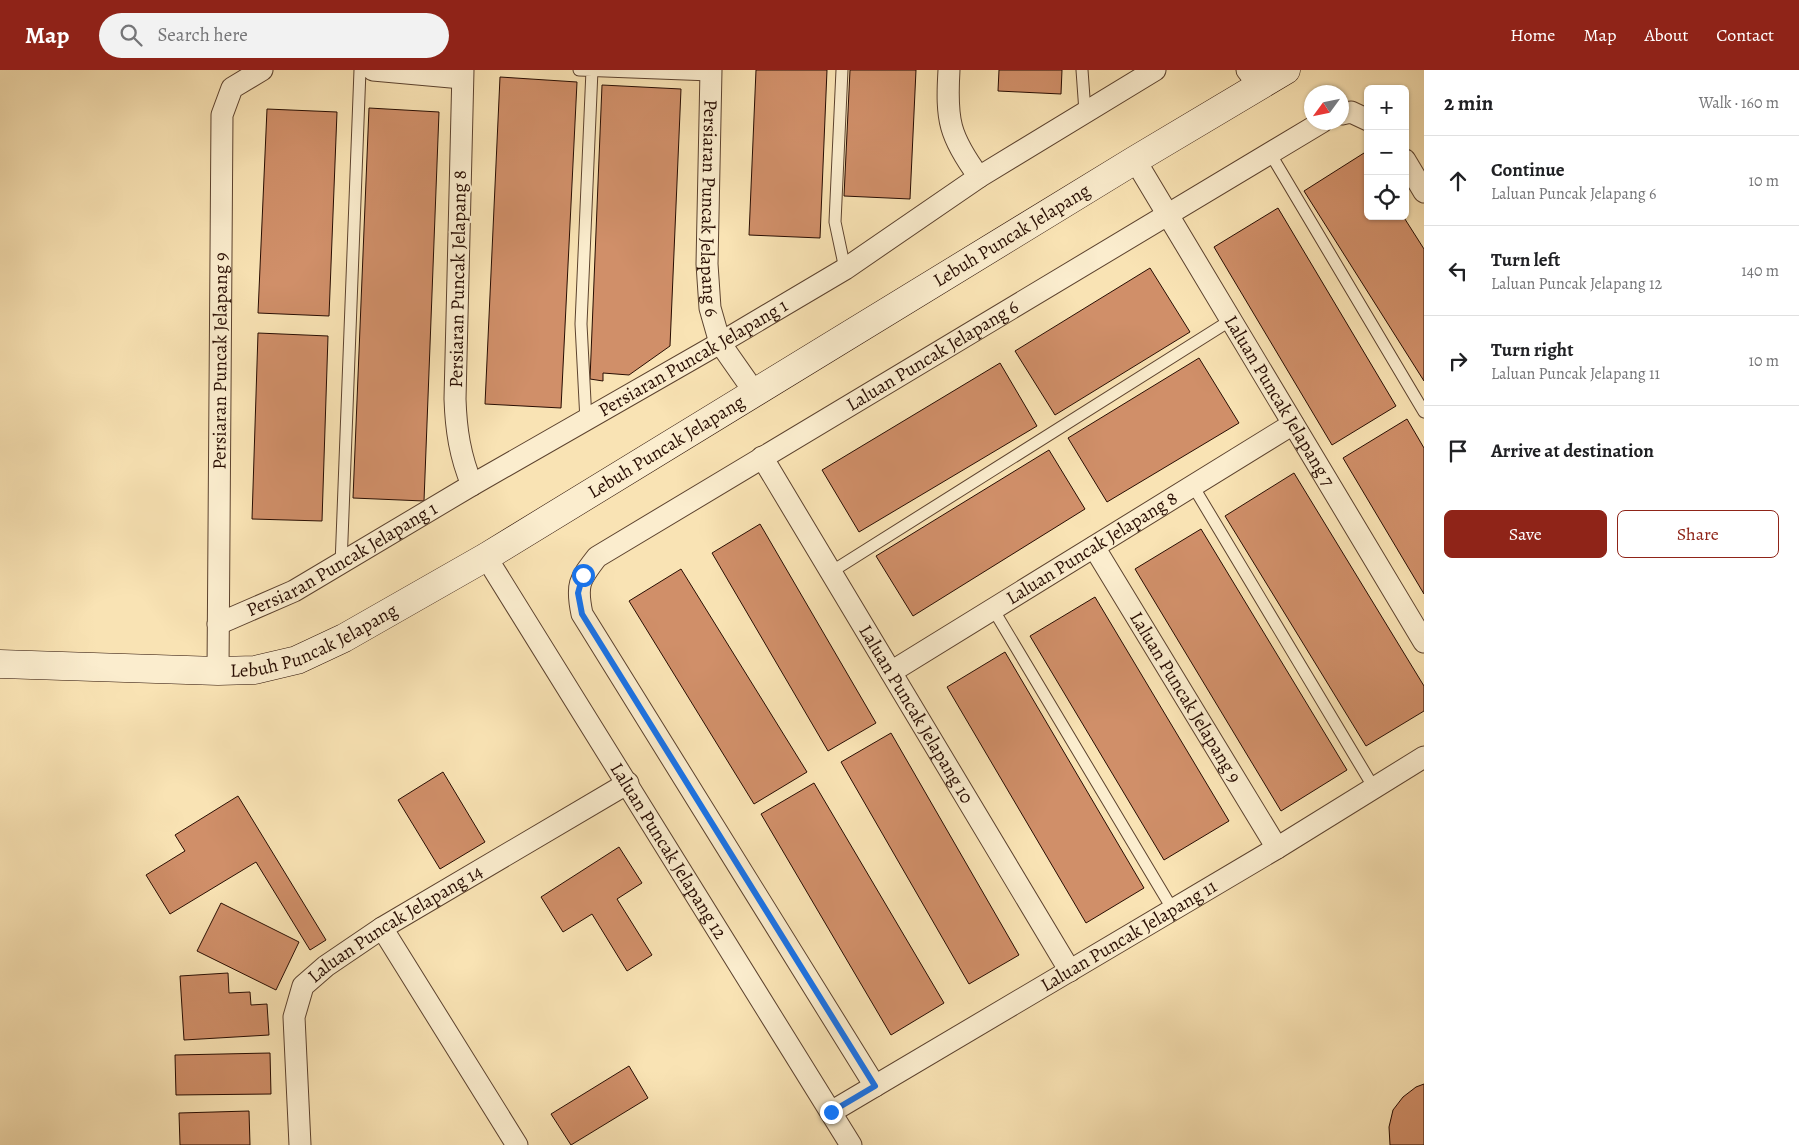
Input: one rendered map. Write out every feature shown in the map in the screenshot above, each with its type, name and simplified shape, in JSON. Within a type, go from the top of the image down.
[{"type":"street","name":"Persiaran Puncak Jelapang 9","points":[[218,670],[222,114],[232,88],[262,70]]},
{"type":"street","points":[[373,70],[463,74]]},
{"type":"street","points":[[949,70],[946,100],[951,127],[960,150],[979,177]]},
{"type":"street","name":"Persiaran Puncak Jelapang 1","points":[[218,624],[294,591],[341,565],[472,485],[720,343],[844,269],[979,177],[1155,70]]},
{"type":"street","name":"Lebuh Puncak Jelapang","points":[[0,664],[255,670],[297,660],[344,638],[486,557],[1135,160],[1254,78],[1286,70]]},
{"type":"street","name":"Persiaran Puncak Jelapang 6","points":[[711,72],[707,264],[710,308],[720,343],[755,393]]},
{"type":"street","name":"Persiaran Puncak Jelapang 8","points":[[463,74],[455,399],[456,433],[462,460],[472,485]]},
{"type":"street","name":"Laluan Puncak Jelapang 6","points":[[875,1086],[582,614],[578,593],[583,575],[597,557],[1309,130]]},
{"type":"street","name":"Laluan Puncak Jelapang 7","points":[[1135,160],[1424,642]]},
{"type":"street","points":[[1409,167],[1424,192]]},
{"type":"street","name":"Laluan Puncak Jelapang 8","points":[[891,672],[1293,424]]},
{"type":"street","name":"Laluan Puncak Jelapang 10","points":[[762,457],[1070,971]]},
{"type":"street","name":"Laluan Puncak Jelapang 9","points":[[1094,547],[1277,848]]},
{"type":"street","name":"Laluan Puncak Jelapang 12","points":[[486,557],[851,1145]]},
{"type":"street","name":"Laluan Puncak Jelapang 11","points":[[831,1112],[1277,848],[1424,757]]},
{"type":"street","name":"Laluan Puncak Jelapang 14","points":[[300,1145],[294,1017],[303,986],[326,966],[382,928],[628,783]]},
{"type":"street","points":[[382,928],[517,1145]]},
{"type":"lane","points":[[341,565],[360,70]]},
{"type":"lane","points":[[579,70],[711,72]]},
{"type":"lane","points":[[842,70],[835,222],[844,269]]},
{"type":"lane","points":[[1082,70],[1085,112]]},
{"type":"lane","points":[[586,421],[581,324],[592,71]]},
{"type":"lane","points":[[1270,153],[1424,412]]},
{"type":"lane","points":[[831,572],[1231,320]]},
{"type":"lane","points":[[1193,486],[1374,788]]},
{"type":"lane","points":[[993,609],[1173,910]]},
{"type":"building","points":[[756,70],[827,70],[820,238],[749,235]]},
{"type":"building","points":[[850,70],[916,70],[910,199],[844,196]]},
{"type":"building","points":[[999,70],[1062,70],[1061,94],[998,91]]},
{"type":"building","points":[[500,77],[577,82],[561,408],[485,404]]},
{"type":"building","points":[[602,85],[681,89],[670,346],[629,375],[603,373],[603,381],[590,379]]},
{"type":"building","points":[[369,108],[439,112],[424,501],[353,498]]},
{"type":"building","points":[[267,109],[337,112],[329,316],[258,313]]},
{"type":"building","points":[[1364,153],[1364,220],[1406,220],[1424,249],[1424,381],[1304,191]]},
{"type":"building","points":[[1278,208],[1396,406],[1332,445],[1214,247]]},
{"type":"building","points":[[1150,268],[1190,332],[1055,415],[1015,351]]},
{"type":"building","points":[[258,333],[328,336],[322,521],[252,519]]},
{"type":"building","points":[[1199,358],[1239,423],[1107,502],[1068,438]]},
{"type":"building","points":[[1000,363],[1037,426],[859,532],[822,470]]},
{"type":"building","points":[[1407,419],[1424,448],[1424,594],[1343,458]]},
{"type":"building","points":[[1049,450],[1085,509],[913,616],[876,556]]},
{"type":"building","points":[[1294,473],[1424,686],[1424,711],[1366,746],[1225,516]]},
{"type":"building","points":[[760,524],[876,723],[828,751],[712,553]]},
{"type":"building","points":[[1201,529],[1347,770],[1281,811],[1135,569]]},
{"type":"building","points":[[681,569],[807,772],[754,804],[629,601]]},
{"type":"building","points":[[1095,597],[1229,821],[1164,860],[1030,636]]},
{"type":"building","points":[[1005,652],[1144,888],[1086,923],[947,687]]},
{"type":"building","points":[[891,733],[1019,955],[969,984],[841,762]]},
{"type":"building","points":[[443,772],[485,842],[440,869],[398,800]]},
{"type":"building","points":[[814,783],[944,1003],[891,1035],[761,814]]},
{"type":"building","points":[[238,796],[326,940],[310,950],[256,862],[170,914],[146,875],[185,851],[175,835]]},
{"type":"building","points":[[619,847],[642,883],[617,899],[652,955],[627,971],[592,914],[563,932],[541,897]]},
{"type":"building","points":[[221,903],[299,942],[276,990],[197,951]]},
{"type":"building","points":[[228,973],[229,993],[250,992],[251,1005],[267,1004],[269,1035],[184,1040],[180,976]]},
{"type":"building","points":[[270,1053],[271,1094],[176,1095],[175,1055]]},
{"type":"building","points":[[629,1066],[648,1098],[571,1145],[551,1114]]},
{"type":"building","points":[[1424,1084],[1424,1145],[1390,1145],[1389,1127],[1393,1110],[1403,1097],[1416,1087]]},
{"type":"building","points":[[249,1111],[250,1145],[180,1145],[179,1113]]},
{"type":"route","points":[[583,575],[578,593],[582,614],[875,1086],[831,1112]]}]
